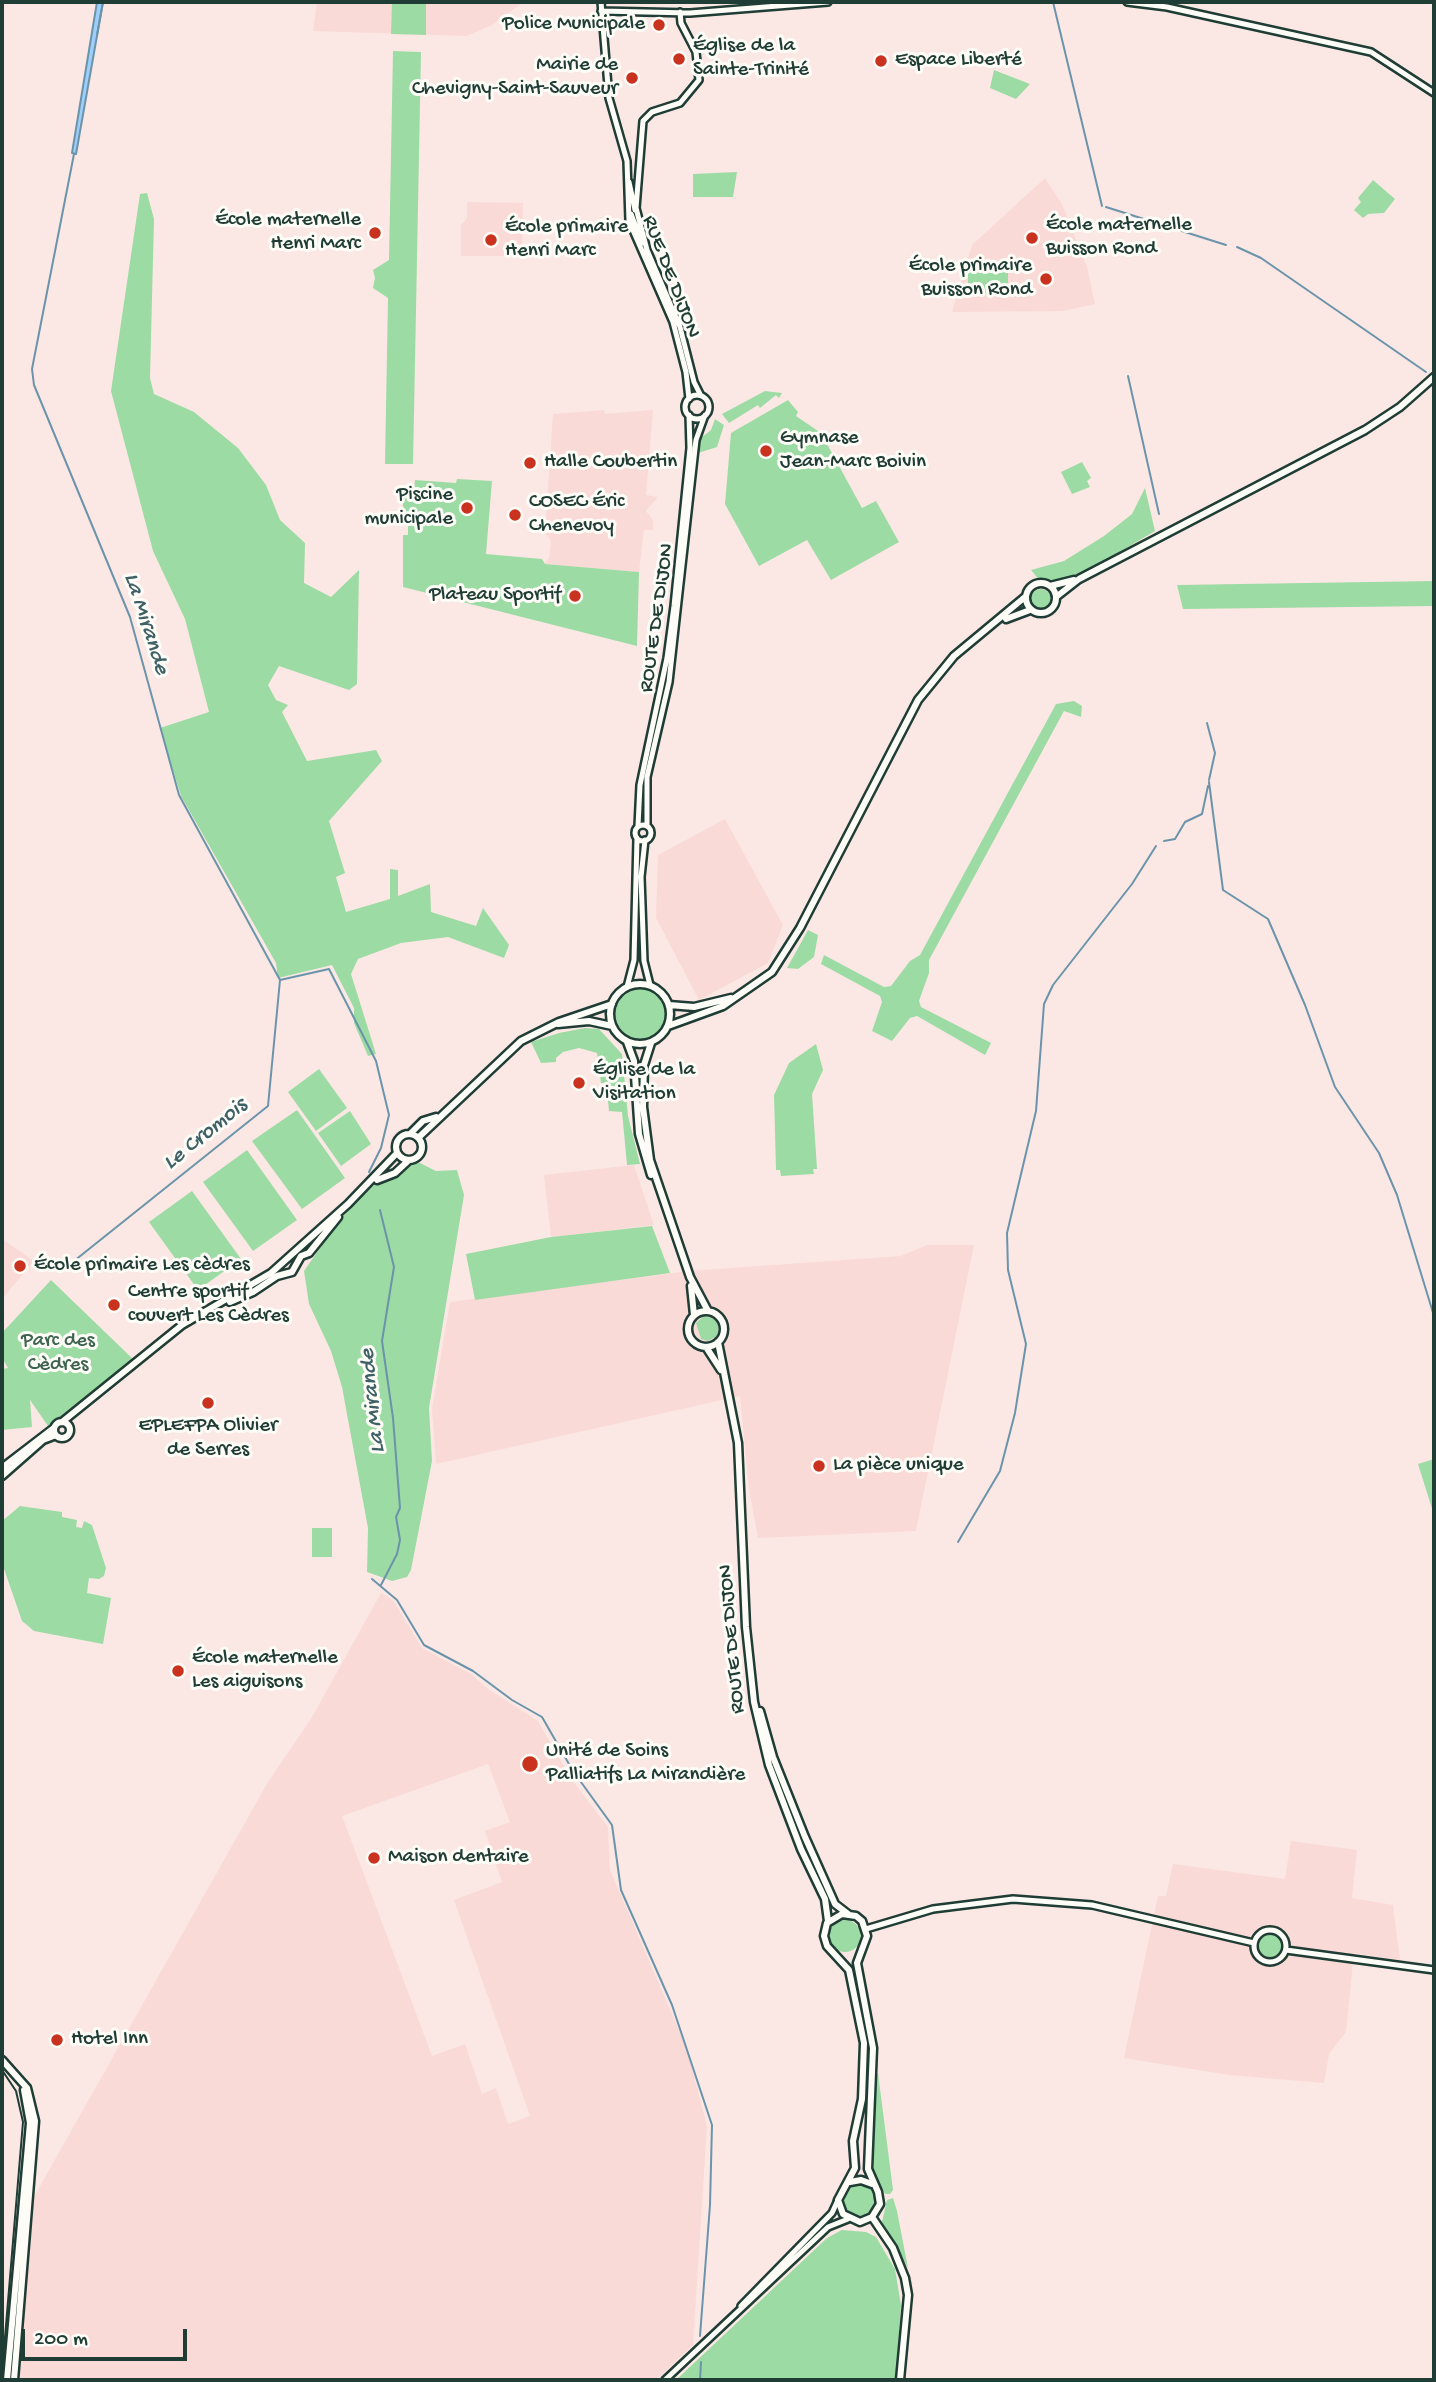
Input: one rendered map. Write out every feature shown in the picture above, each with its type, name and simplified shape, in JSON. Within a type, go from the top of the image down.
[{"type":"main road","points":[[997,622],[1030,610],[1039,614],[1048,612],[1054,606],[1056,597],[1079,579],[1366,430],[1400,407],[1434,377]]},
{"type":"main road","points":[[668,1026],[723,1006],[750,991],[772,972],[789,948],[918,700],[954,656],[1025,597],[1032,585],[1041,583],[1049,586],[1079,579]]},
{"type":"main road","points":[[1049,586],[1056,597]]},
{"type":"main road","points":[[1025,597],[1030,610]]},
{"type":"main road","points":[[418,1138],[521,1041],[612,1004],[627,987],[650,985],[660,991],[669,1005],[668,1026],[661,1037],[651,1043],[638,1045],[626,1041]]},
{"type":"main road","points":[[669,1005],[694,1007],[750,991]]},
{"type":"main road","points":[[612,1004],[612,1026]]},
{"type":"main road","points":[[558,1024],[590,1021],[612,1026],[626,1041],[634,1061],[634,1094],[642,1147],[690,1277],[708,1311]]},
{"type":"main road","points":[[651,1043],[644,1065],[644,1122],[650,1160],[665,1209]]},
{"type":"main road","points":[[2,1468],[55,1432],[70,1414],[166,1336],[277,1268],[364,1189],[397,1153],[399,1139],[410,1134],[421,1123],[443,1112]]},
{"type":"main road","points":[[364,1189],[380,1177],[395,1173],[419,1154],[421,1146],[418,1138],[410,1134]]},
{"type":"main road","points":[[397,1153],[409,1160]]},
{"type":"main road","points":[[215,1307],[253,1292],[277,1276],[294,1270],[301,1256],[313,1249],[348,1204]]},
{"type":"main road","points":[[277,1268],[277,1276]]},
{"type":"main road","points":[[690,1277],[694,1315]]},
{"type":"main road","points":[[708,1311],[718,1315],[723,1323],[723,1335],[718,1342],[706,1346],[696,1343],[689,1334],[689,1322],[694,1315],[708,1311]]},
{"type":"main road","name":"ROUTE DE DIJON","points":[[718,1342],[738,1443],[754,1702],[769,1765],[801,1849],[825,1899],[827,1923]]},
{"type":"main road","name":"ROUTE DE DIJON","points":[[706,1346],[726,1381]]},
{"type":"main road","points":[[2,1476],[55,1432],[67,1435],[70,1414]]},
{"type":"main road","points":[[62,1422],[69,1427]]},
{"type":"main road","points":[[751,1675],[772,1757],[835,1904],[862,1921],[866,1929],[867,1937],[860,1951],[858,1970],[869,2014],[873,2048],[868,2159],[872,2184],[878,2192],[880,2204],[872,2217],[860,2222],[848,2219],[838,2200],[841,2189],[850,2182],[861,2180],[872,2184]]},
{"type":"main road","points":[[848,1913],[836,1915],[827,1923],[824,1941],[849,1970],[864,2043],[862,2099],[853,2141],[855,2168],[850,2182]]},
{"type":"main road","points":[[839,1956],[854,1955],[860,1951]]},
{"type":"main road","points":[[2,2060],[13,2069],[27,2088],[35,2121],[13,2380]]},
{"type":"main road","points":[[7,2380],[30,2123],[25,2091],[13,2069]]},
{"type":"main road","points":[[872,2217],[893,2248],[905,2278],[908,2295],[900,2380]]},
{"type":"street","name":"RUE DE DIJON","points":[[601,2],[606,81],[625,145],[632,232],[673,322],[686,372],[689,399]]},
{"type":"street","points":[[601,11],[680,12],[828,2]]},
{"type":"street","points":[[1127,2],[1165,7],[1371,52],[1434,93]]},
{"type":"street","name":"RUE DE DIJON","points":[[638,220],[636,208],[643,121],[652,113],[680,103],[699,80],[696,52],[681,23],[680,12]]},
{"type":"street","name":"RUE DE DIJON","points":[[627,177],[647,250],[676,317],[694,382],[701,396]]},
{"type":"street","name":"RUE DE DIJON","points":[[629,207],[638,236],[647,250]]},
{"type":"street","points":[[701,396],[708,403],[705,415],[695,418],[689,415],[686,408],[689,399],[701,396]]},
{"type":"street","name":"ROUTE DE DIJON","points":[[627,987],[634,960],[635,832],[638,826],[640,785],[667,658],[674,606],[689,460],[689,415]]},
{"type":"street","name":"ROUTE DE DIJON","points":[[650,985],[644,961],[641,877],[645,840],[650,833],[647,826],[647,777],[669,682],[696,440],[705,415]]},
{"type":"street","points":[[638,826],[647,826]]},
{"type":"street","points":[[637,838],[645,840]]},
{"type":"street","points":[[866,1929],[933,1909],[1013,1899],[1092,1905],[1254,1943]]},
{"type":"street","points":[[1275,1931],[1283,1937],[1286,1950],[1280,1959],[1264,1961],[1256,1953],[1254,1943],[1264,1932],[1275,1931]]},
{"type":"street","points":[[1286,1950],[1434,1970]]},
{"type":"street","points":[[732,2317],[750,2294],[832,2213],[838,2200]]},
{"type":"street","points":[[665,2380],[828,2227],[848,2219]]},
{"type":"shaded area","points":[[317,2],[524,2],[492,25],[467,36],[313,31]]},
{"type":"shaded area","points":[[1045,178],[1062,204],[1087,267],[1095,304],[1063,311],[952,312],[972,245]]},
{"type":"shaded area","name":"École primaire Henri Marc","points":[[467,202],[523,203],[522,256],[461,256],[461,225],[467,218]]},
{"type":"shaded area","points":[[604,410],[605,414],[653,410],[646,495],[658,497],[646,511],[653,520],[653,530],[644,530],[639,572],[544,564],[549,558],[551,541],[545,533],[553,414]]},
{"type":"shaded area","points":[[725,819],[783,925],[768,963],[699,1000],[656,918],[658,855]]},
{"type":"shaded area","points":[[634,1165],[654,1225],[551,1237],[544,1175]]},
{"type":"shaded area","points":[[2,1239],[34,1261],[2,1299]]},
{"type":"shaded area","points":[[927,1245],[974,1245],[916,1531],[758,1538],[749,1489],[740,1396],[436,1464],[432,1409],[450,1302],[688,1271],[901,1256]]},
{"type":"shaded area","points":[[381,1593],[393,1600],[422,1648],[471,1674],[488,1689],[538,1721],[572,1780],[608,1827],[610,1870],[687,2049],[707,2126],[693,2345],[656,2380],[14,2380],[31,2202],[268,1782],[311,1719]],"holes":[[[488,1764],[510,1822],[485,1831],[502,1882],[454,1900],[530,2116],[508,2124],[496,2088],[482,2094],[465,2044],[432,2056],[342,1816]]]},
{"type":"shaded area","points":[[1291,1841],[1357,1850],[1352,1898],[1393,1905],[1400,1960],[1354,1953],[1346,2032],[1329,2054],[1324,2083],[1229,2075],[1124,2058],[1158,1896],[1166,1896],[1173,1864],[1285,1879]]},
{"type":"green space","points":[[392,2],[426,2],[426,35],[391,34]]},
{"type":"green space","points":[[393,51],[421,52],[413,464],[385,464],[388,298],[373,288],[373,270],[389,260]]},
{"type":"green space","points":[[994,70],[1030,84],[1016,99],[990,88]]},
{"type":"green space","points":[[737,172],[733,197],[693,197],[693,174]]},
{"type":"green space","points":[[1373,180],[1395,199],[1384,213],[1368,214],[1363,218],[1354,210],[1361,202],[1358,198]]},
{"type":"green space","points":[[147,193],[154,219],[150,378],[154,394],[194,412],[238,448],[266,485],[280,520],[305,543],[304,583],[331,597],[359,570],[357,684],[349,690],[279,666],[268,685],[276,700],[288,705],[282,712],[307,761],[376,750],[382,761],[329,821],[345,873],[336,877],[346,912],[390,899],[390,869],[398,870],[398,896],[430,884],[431,912],[476,926],[483,908],[509,945],[504,958],[448,937],[401,943],[358,959],[351,974],[376,1054],[368,1056],[354,1023],[354,1008],[332,965],[278,978],[276,963],[181,796],[160,728],[209,712],[185,619],[153,551],[111,391],[140,194]]},
{"type":"green space","points":[[1008,264],[1008,293],[968,294],[968,265]]},
{"type":"green space","points":[[765,391],[782,393],[779,398],[776,395],[760,408],[758,405],[729,423],[722,414]]},
{"type":"green space","points":[[788,400],[798,412],[796,416],[821,433],[862,508],[876,501],[899,542],[831,580],[807,540],[759,566],[725,504],[731,433]]},
{"type":"green space","points":[[715,419],[724,425],[717,447],[698,453],[697,441],[711,430]]},
{"type":"green space","points":[[1082,462],[1091,478],[1087,481],[1090,487],[1072,494],[1061,472]]},
{"type":"green space","points":[[457,479],[492,481],[486,554],[542,559],[545,564],[639,572],[637,646],[403,587],[403,535],[408,535],[408,512],[403,512],[403,491],[414,490],[415,480],[456,483]]},
{"type":"green space","points":[[1145,488],[1155,531],[1091,569],[1053,583],[1040,581],[1031,570],[1064,561],[1104,536],[1132,514]]},
{"type":"green space","points":[[1434,581],[1434,606],[1183,609],[1177,585]]},
{"type":"green space","points":[[1041,589],[1048,592],[1051,599],[1048,606],[1041,609],[1034,606],[1031,599],[1034,592]]},
{"type":"green space","points":[[1074,701],[1082,706],[1081,717],[1064,711],[929,960],[929,973],[919,1001],[921,1007],[991,1043],[985,1055],[917,1016],[910,1018],[892,1041],[872,1031],[882,1002],[880,996],[821,964],[824,955],[884,987],[891,986],[910,961],[920,955],[1056,704]]},
{"type":"green space","points":[[808,930],[818,935],[814,957],[798,969],[787,968]]},
{"type":"green space","points":[[640,988],[659,996],[667,1015],[659,1034],[640,1042],[621,1034],[613,1015],[621,996]]},
{"type":"green space","points":[[585,1028],[599,1029],[622,1054],[628,1116],[640,1164],[627,1165],[622,1112],[609,1111],[607,1090],[611,1090],[610,1084],[601,1083],[597,1053],[579,1048],[563,1052],[556,1058],[556,1062],[541,1063],[531,1042]]},
{"type":"green space","points":[[816,1044],[823,1070],[812,1094],[817,1169],[813,1169],[814,1174],[781,1176],[780,1170],[776,1170],[774,1095],[789,1063]]},
{"type":"green space","points":[[319,1069],[347,1108],[316,1131],[288,1092]]},
{"type":"green space","points":[[297,1110],[345,1178],[302,1209],[252,1141]]},
{"type":"green space","points":[[350,1111],[371,1144],[341,1166],[318,1133]]},
{"type":"green space","points":[[247,1150],[297,1220],[253,1251],[203,1182]]},
{"type":"green space","points":[[416,1161],[436,1171],[457,1170],[464,1195],[429,1408],[432,1461],[411,1570],[407,1577],[392,1581],[367,1572],[368,1528],[342,1387],[331,1351],[309,1304],[304,1271],[341,1218],[370,1188],[408,1162]]},
{"type":"green space","points":[[192,1191],[241,1259],[198,1290],[149,1222]]},
{"type":"green space","points":[[652,1226],[670,1273],[475,1300],[466,1254],[551,1237]]},
{"type":"green space","name":"Parc des Cèdres","points":[[51,1280],[134,1360],[48,1426],[30,1400],[32,1427],[2,1430],[2,1369],[8,1368],[2,1358],[2,1333]]},
{"type":"green space","points":[[704,1316],[715,1319],[719,1327],[717,1336],[708,1341],[701,1339],[696,1323]]},
{"type":"green space","points":[[1434,1459],[1434,1515],[1418,1464]]},
{"type":"green space","points":[[20,1506],[62,1512],[62,1517],[77,1520],[76,1527],[82,1528],[84,1521],[92,1525],[106,1568],[104,1576],[99,1579],[89,1578],[87,1593],[111,1598],[103,1644],[34,1631],[22,1621],[2,1563],[2,1521]]},
{"type":"green space","points":[[312,1528],[332,1528],[332,1557],[312,1557]]},
{"type":"green space","points":[[845,1920],[857,1924],[861,1936],[857,1948],[845,1952],[833,1948],[829,1936],[833,1924]]},
{"type":"green space","points":[[1270,1934],[1279,1937],[1282,1946],[1279,1955],[1270,1958],[1261,1955],[1258,1946],[1261,1937]]},
{"type":"green space","points":[[878,2073],[893,2190],[890,2194],[885,2194],[872,2169],[874,2075]]},
{"type":"green space","points":[[859,2183],[871,2188],[876,2200],[871,2212],[859,2217],[847,2212],[842,2200],[847,2188]]},
{"type":"green space","points":[[893,2198],[908,2268],[882,2222],[887,2200]]},
{"type":"green space","points":[[842,2230],[866,2232],[876,2237],[895,2269],[901,2305],[896,2380],[676,2380],[827,2238]]},
{"type":"water","points":[[97,2],[103,2],[76,154],[72,153]]},
{"type":"waterway","name":"La Mirande","points":[[97,35],[103,2]]},
{"type":"waterway","points":[[1053,2],[1102,206]]},
{"type":"waterway","name":"La Mirande","points":[[74,154],[32,369],[34,385],[130,617],[179,795],[280,980],[329,969],[376,1061],[389,1115],[381,1148],[369,1172]]},
{"type":"waterway","points":[[1106,207],[1226,245]]},
{"type":"waterway","points":[[1237,247],[1261,258],[1426,372]]},
{"type":"waterway","points":[[1128,376],[1159,514]]},
{"type":"waterway","points":[[1207,723],[1215,753],[1209,780]]},
{"type":"waterway","points":[[1209,782],[1223,890],[1268,919],[1305,1005],[1335,1087],[1379,1153],[1397,1195],[1434,1316]]},
{"type":"waterway","points":[[1164,841],[1175,839],[1185,822],[1202,814],[1208,786]]},
{"type":"waterway","points":[[958,1542],[1000,1471],[1015,1413],[1026,1344],[1008,1270],[1007,1233],[1036,1111],[1044,1004],[1053,985],[1132,884],[1156,846]]},
{"type":"waterway","name":"Le Cromois","points":[[64,1269],[268,1106],[280,980]]},
{"type":"waterway","name":"La Mirande","points":[[380,1210],[394,1267],[382,1341],[393,1418],[400,1508],[396,1517],[400,1540],[397,1554],[381,1585]]},
{"type":"waterway","points":[[372,1579],[397,1600],[424,1645],[473,1671],[512,1700],[542,1717],[573,1771],[612,1825],[621,1890],[672,2005],[712,2125],[710,2205],[700,2336]]},
{"type":"waterway","points":[[700,2380],[701,2362]]},
{"type":"tram line","points":[[2,2070],[16,2091],[23,2122],[2,2373]]},
{"type":"place","name":"Police Municipale","points":[[659,25]]},
{"type":"place","name":"Église de la Sainte-Trinité","points":[[679,59]]},
{"type":"place","name":"Espace Liberté","points":[[881,61]]},
{"type":"place","name":"Mairie de Chevigny-Saint-Sauveur","points":[[632,78]]},
{"type":"place","name":"École maternelle Henri Marc","points":[[375,233]]},
{"type":"place","name":"École maternelle Buisson Rond","points":[[1032,238]]},
{"type":"place","name":"École primaire Henri Marc","points":[[491,240]]},
{"type":"place","name":"École primaire Buisson Rond","points":[[1046,279]]},
{"type":"place","name":"Gymnase Jean-Marc Boivin","points":[[766,451]]},
{"type":"place","name":"Halle Coubertin","points":[[530,463]]},
{"type":"place","name":"Piscine municipale","points":[[467,508]]},
{"type":"place","name":"COSEC Éric Chenevoy","points":[[515,515]]},
{"type":"place","name":"Plateau Sportif","points":[[575,596]]},
{"type":"place","name":"Église de la Visitation","points":[[579,1083]]},
{"type":"place","name":"École primaire Les cèdres","points":[[20,1266]]},
{"type":"place","name":"Centre sportif couvert Les Cèdres","points":[[114,1305]]},
{"type":"place","name":"EPLEFPA Olivier de Serres","points":[[208,1403]]},
{"type":"place","name":"La pièce unique","points":[[819,1466]]},
{"type":"place","name":"École maternelle Les aiguisons","points":[[178,1671]]},
{"type":"place","name":"Unité de Soins Palliatifs La Mirandière","points":[[530,1764]]},
{"type":"place","name":"Maison dentaire","points":[[374,1858]]},
{"type":"place","name":"Hotel Inn","points":[[57,2040]]}]
